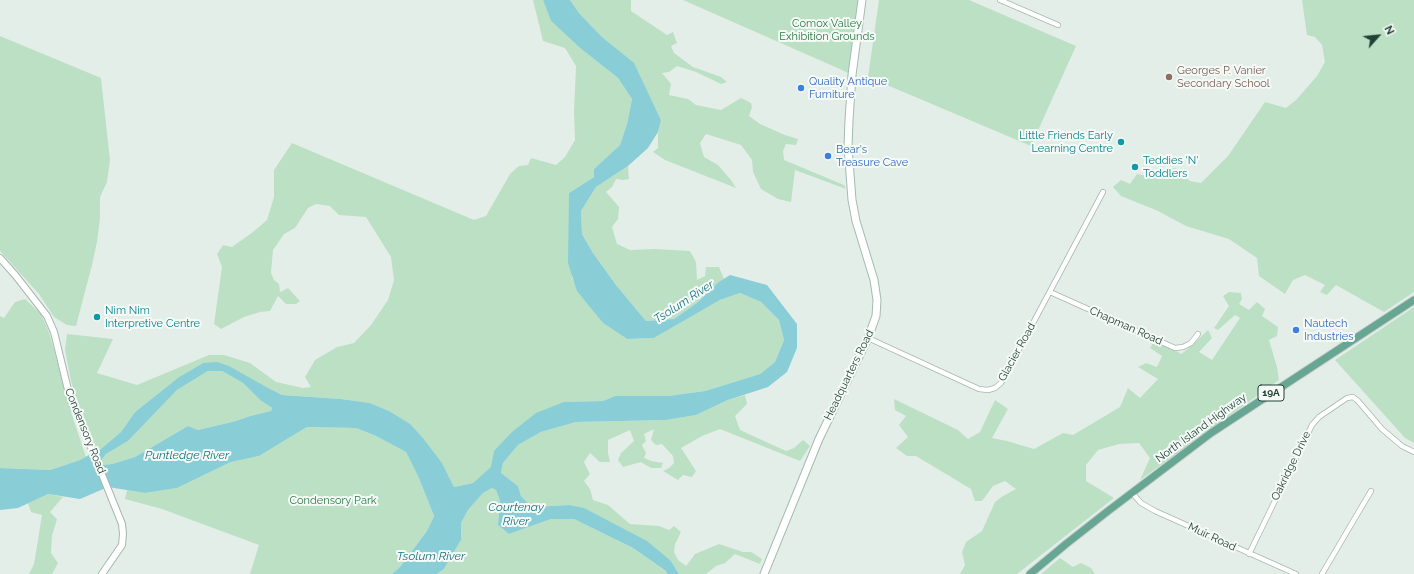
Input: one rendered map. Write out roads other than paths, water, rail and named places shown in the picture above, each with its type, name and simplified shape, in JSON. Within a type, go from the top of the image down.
[{"type":"main road","name":"Headquarters Road","points":[[764,574],[819,439],[868,338],[876,316],[877,300],[874,280],[856,221],[852,200],[848,147],[852,75],[862,0]]},
{"type":"main road","name":"North Island Highway","points":[[1030,574],[1066,544],[1211,433],[1414,300]]},
{"type":"street","points":[[1000,0],[1058,25]]},
{"type":"street","name":"Glacier Road","points":[[868,338],[979,388],[988,390],[995,388],[1000,383],[1103,192]]},
{"type":"street","name":"Condensory Road","points":[[0,258],[47,316],[54,332],[70,398],[122,524],[124,538],[122,545],[102,574]]},
{"type":"street","name":"Chapman Road","points":[[1050,292],[1175,348],[1183,348],[1191,344],[1198,334]]},
{"type":"street","name":"Oakridge Drive","points":[[1249,554],[1312,425],[1320,416],[1347,398],[1353,397],[1358,401],[1382,429],[1402,446],[1414,452]]},
{"type":"street","points":[[1322,574],[1371,491]]},
{"type":"street","name":"Muir Road","points":[[1132,493],[1146,506],[1296,574]]},
{"type":"water","points":[[543,0],[570,0],[579,13],[602,37],[634,63],[661,120],[658,132],[648,148],[628,166],[596,187],[581,211],[582,234],[593,253],[616,285],[646,321],[674,319],[698,302],[719,282],[730,275],[767,285],[797,324],[797,348],[787,372],[768,387],[728,400],[696,415],[666,420],[576,422],[541,432],[518,445],[503,463],[501,473],[518,486],[521,496],[532,507],[569,505],[584,508],[647,541],[671,561],[679,574],[667,574],[666,571],[633,548],[574,519],[551,519],[509,534],[498,525],[500,501],[496,490],[492,488],[483,493],[468,510],[461,523],[461,540],[444,569],[437,574],[392,574],[400,567],[427,531],[434,516],[418,476],[406,452],[376,436],[356,428],[307,427],[259,456],[231,462],[177,488],[145,493],[108,487],[80,499],[48,494],[18,508],[0,510],[0,468],[50,470],[80,460],[102,448],[121,432],[135,412],[179,377],[203,363],[217,362],[229,366],[282,395],[341,399],[370,403],[389,411],[410,424],[422,437],[442,463],[454,487],[473,483],[491,467],[494,451],[512,432],[536,413],[564,402],[603,401],[615,396],[668,396],[705,391],[760,374],[775,362],[784,340],[779,320],[761,302],[740,293],[720,300],[654,338],[627,339],[603,323],[577,291],[568,263],[569,193],[594,177],[594,169],[620,145],[627,124],[632,99],[618,78],[580,48],[551,21]],"holes":[[[208,371],[222,371],[243,383],[260,400],[272,408],[271,411],[198,430],[188,426],[135,457],[112,464],[102,465],[100,462],[106,454],[128,441],[177,390]]]},
{"type":"place","name":"Georges P. Vanier Secondary School","points":[[1169,77]]},
{"type":"place","name":"Quality Antique Furniture","points":[[801,88]]},
{"type":"place","name":"Little Friends Early Learning Centre","points":[[1121,142]]},
{"type":"place","name":"Bear's Treasure Cave","points":[[828,156]]},
{"type":"place","name":"Teddies 'N' Toddlers","points":[[1135,167]]},
{"type":"place","name":"Nim Nim Interpretive Centre","points":[[97,317]]},
{"type":"place","name":"Nautech Industries","points":[[1296,330]]},
{"type":"park label","name":"Comox Valley Exhibition Grounds","points":[[827,30]]},
{"type":"park label","name":"Condensory Park","points":[[333,501]]},
{"type":"water label","name":"Tsolum River","points":[[684,302]]},
{"type":"water label","name":"Puntledge River","points":[[187,455]]},
{"type":"water label","name":"Courtenay River","points":[[516,514]]},
{"type":"water label","name":"Tsolum River","points":[[431,556]]}]
